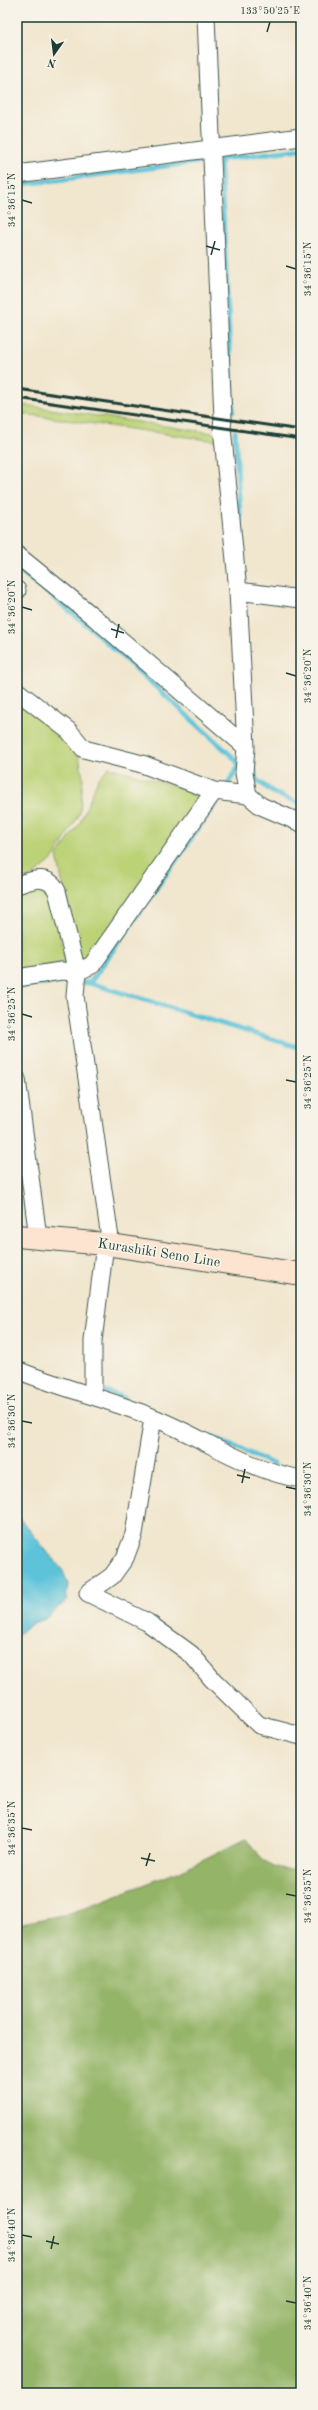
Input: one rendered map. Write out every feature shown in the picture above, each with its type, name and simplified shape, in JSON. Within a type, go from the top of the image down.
[{"type":"main road","name":"Kurashiki Seno Line","points":[[17,1236],[108,1244],[301,1274]]},
{"type":"street","points":[[206,17],[213,156],[222,423],[238,592],[245,761],[248,795]]},
{"type":"street","points":[[17,174],[213,156],[301,137]]},
{"type":"street","points":[[17,555],[95,618],[245,761]]},
{"type":"street","points":[[238,592],[301,599]]},
{"type":"street","points":[[17,691],[69,731],[84,749],[142,764],[221,793],[248,795],[261,806],[301,823]]},
{"type":"street","points":[[76,978],[92,965],[221,793]]},
{"type":"street","points":[[17,884],[41,879],[48,880],[54,885],[76,978],[108,1244],[93,1341],[93,1395]]},
{"type":"street","points":[[17,978],[61,971],[76,978]]},
{"type":"street","points":[[17,1079],[38,1237]]},
{"type":"street","points":[[17,1370],[44,1381],[93,1395],[153,1418],[261,1468],[301,1479]]},
{"type":"street","points":[[153,1418],[134,1534],[125,1558],[112,1576],[88,1593],[147,1622],[190,1654],[213,1680],[259,1725],[301,1736]]},
{"type":"green space","points":[[17,404],[219,434],[216,441],[17,413]]},
{"type":"green space","points":[[17,697],[78,750],[83,778],[80,813],[53,859],[32,877],[17,881]]},
{"type":"green space","points":[[109,767],[203,794],[90,957],[78,959],[57,856],[80,823],[98,779]]},
{"type":"green space","points":[[40,891],[51,897],[66,960],[62,963],[17,970],[17,898]]},
{"type":"green space","points":[[246,1838],[263,1859],[275,1867],[291,1869],[301,1867],[301,2393],[17,2393],[17,1924],[67,1914],[180,1871]]},
{"type":"water","points":[[17,1515],[63,1571],[68,1584],[66,1601],[45,1619],[33,1623],[17,1635]]},
{"type":"waterway","points":[[17,185],[301,149]]},
{"type":"waterway","points":[[220,159],[233,411]]},
{"type":"waterway","points":[[235,432],[242,549]]},
{"type":"waterway","points":[[17,568],[91,628],[234,758],[240,766]]},
{"type":"waterway","points":[[253,762],[256,780]]},
{"type":"waterway","points":[[224,790],[239,766]]},
{"type":"waterway","points":[[249,774],[274,793],[301,804]]},
{"type":"waterway","points":[[90,983],[220,797]]},
{"type":"waterway","points":[[17,987],[62,981],[90,983],[301,1048]]},
{"type":"waterway","points":[[103,1390],[125,1398]]},
{"type":"waterway","points":[[211,1436],[273,1464]]},
{"type":"railway","points":[[17,389],[301,430]]},
{"type":"railway","points":[[17,398],[301,439]]}]
